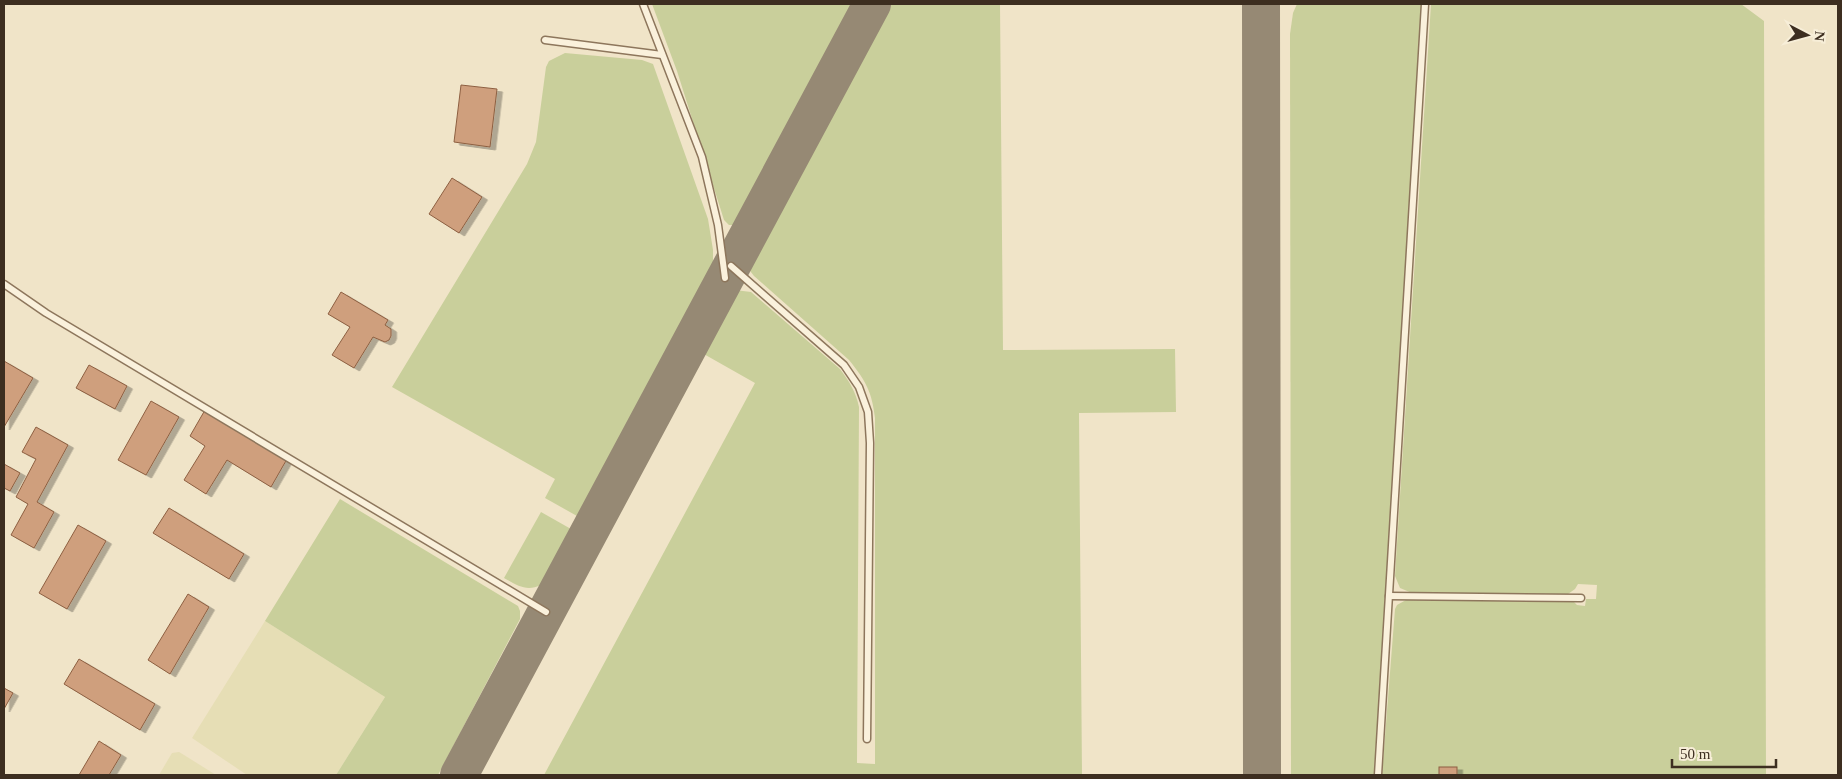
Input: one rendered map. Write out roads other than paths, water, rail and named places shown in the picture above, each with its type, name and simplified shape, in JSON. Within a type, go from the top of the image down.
[{"type":"lane","points":[[643,4],[702,157],[718,225],[725,278]]},
{"type":"lane","points":[[1378,775],[1425,4]]},
{"type":"lane","points":[[545,40],[662,55]]},
{"type":"lane","points":[[731,266],[844,365],[859,387],[868,412],[870,443],[867,740]]},
{"type":"lane","points":[[4,284],[46,313],[546,612]]},
{"type":"lane","points":[[1389,596],[1581,598]]}]
